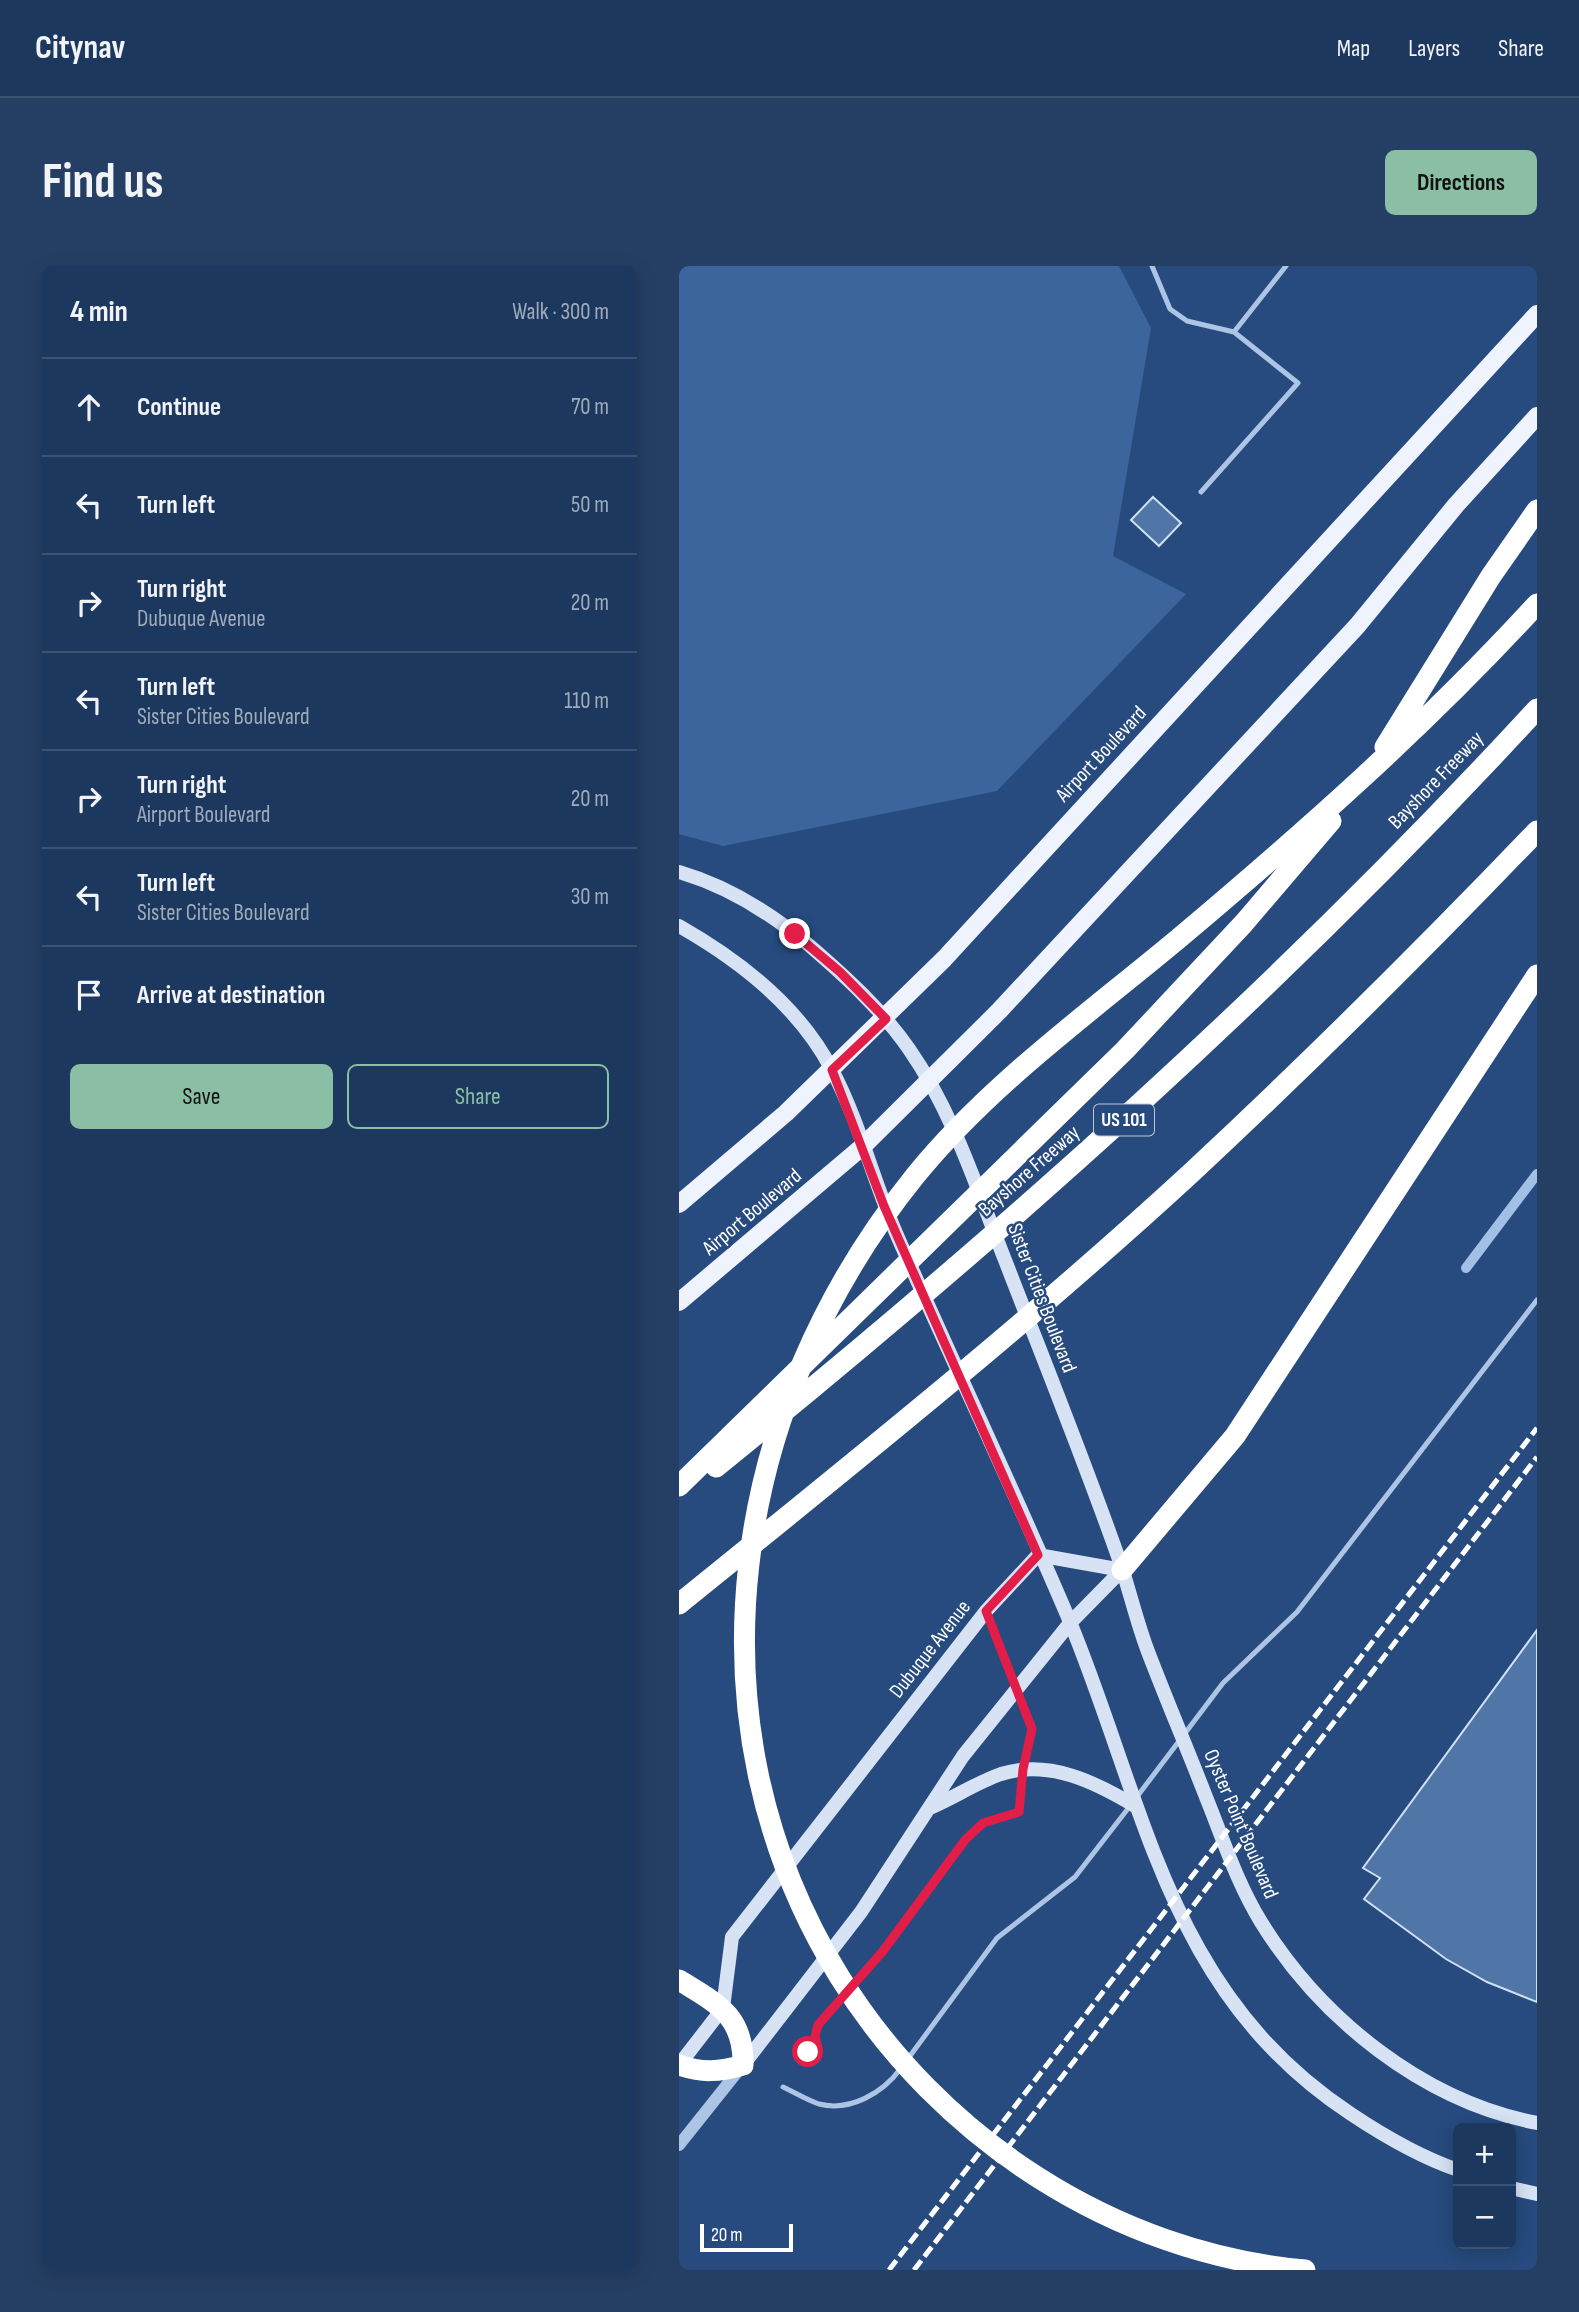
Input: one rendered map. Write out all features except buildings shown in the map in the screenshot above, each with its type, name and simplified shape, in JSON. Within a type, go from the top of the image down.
[{"type":"highway","points":[[679,1486],[1125,1050],[1299,861],[1354,793],[1491,576],[1537,510]]},
{"type":"highway","points":[[1295,2269],[1218,2256],[1153,2236],[1094,2209],[1038,2178],[942,2104],[901,2063],[863,2015],[802,1906],[777,1846],[759,1787],[744,1679],[745,1580],[765,1471],[803,1364],[855,1263],[917,1174],[1000,1088],[1262,869],[1388,756],[1537,604]]},
{"type":"highway","name":"Bayshore Freeway","points":[[679,1497],[910,1306],[1133,1112],[1320,934],[1537,709]]},
{"type":"highway","points":[[679,1604],[996,1342],[1190,1174],[1379,993],[1537,831]]},
{"type":"highway","points":[[1122,1570],[1235,1436],[1537,975]]},
{"type":"highway","points":[[679,1980],[723,2008],[739,2034],[743,2064],[711,2071],[679,2065]]},
{"type":"main road","name":"Airport Boulevard","points":[[679,1204],[886,1019],[1537,314]]},
{"type":"main road","name":"Airport Boulevard","points":[[679,1303],[862,1147],[999,1011],[1357,626],[1456,505],[1537,416]]},
{"type":"main road","name":"Sister Cities Boulevard","points":[[679,872],[747,901],[795,934],[840,972],[886,1019],[929,1082],[960,1144],[1071,1428],[1122,1570]]},
{"type":"main road","points":[[679,926],[718,948],[765,988],[803,1026],[832,1070],[884,1206],[1070,1623],[1135,1805],[1201,1956],[1230,2001],[1268,2046],[1317,2091],[1375,2130],[1437,2163],[1453,2168]]},
{"type":"main road","points":[[1038,1555],[1122,1570]]},
{"type":"main road","name":"Dubuque Avenue","points":[[723,2008],[732,1937],[986,1611],[1038,1555]]},
{"type":"main road","points":[[743,2064],[861,1912],[932,1808],[963,1756],[1070,1623],[1122,1570]]},
{"type":"main road","name":"Oyster Point Boulevard","points":[[1122,1570],[1146,1646],[1237,1875],[1259,1919],[1318,1997],[1359,2035],[1406,2069],[1463,2099],[1537,2123]]},
{"type":"main road","points":[[932,1808],[999,1775],[1023,1769],[1062,1773],[1094,1781],[1135,1805]]},
{"type":"main road","points":[[679,2065],[723,2008]]},
{"type":"main road","points":[[1516,2189],[1537,2193]]},
{"type":"street","points":[[679,2145],[743,2064]]},
{"type":"lane","points":[[1151,266],[1170,309],[1187,321],[1234,332],[1298,383],[1201,492]]},
{"type":"lane","points":[[1234,332],[1286,266]]},
{"type":"lane","points":[[783,2087],[820,2104],[852,2104],[874,2095],[895,2077],[997,1938],[1075,1877],[1223,1683],[1297,1612],[1537,1300]]},
{"type":"path","points":[[858,1979],[965,1840],[983,1823],[1019,1812],[1023,1769],[1032,1729],[986,1611]]},
{"type":"path","points":[[808,2052],[818,2049],[815,2036],[818,2025],[834,2007]]},
{"type":"shaded area","points":[[679,266],[1119,266],[1151,328],[1113,556],[1186,594],[997,791],[723,846],[679,834]]},
{"type":"waterway","points":[[1466,1268],[1537,1174]]},
{"type":"railway","points":[[889,2270],[1537,1428]]},
{"type":"railway","points":[[914,2270],[1537,1457]]},
{"type":"route","points":[[795,934],[840,972],[886,1019],[832,1070],[884,1206],[1038,1555],[986,1611],[1032,1729],[1023,1769],[1019,1812],[999,1815],[983,1823],[965,1840],[883,1951],[818,2025],[815,2036],[818,2049],[808,2052]]}]
